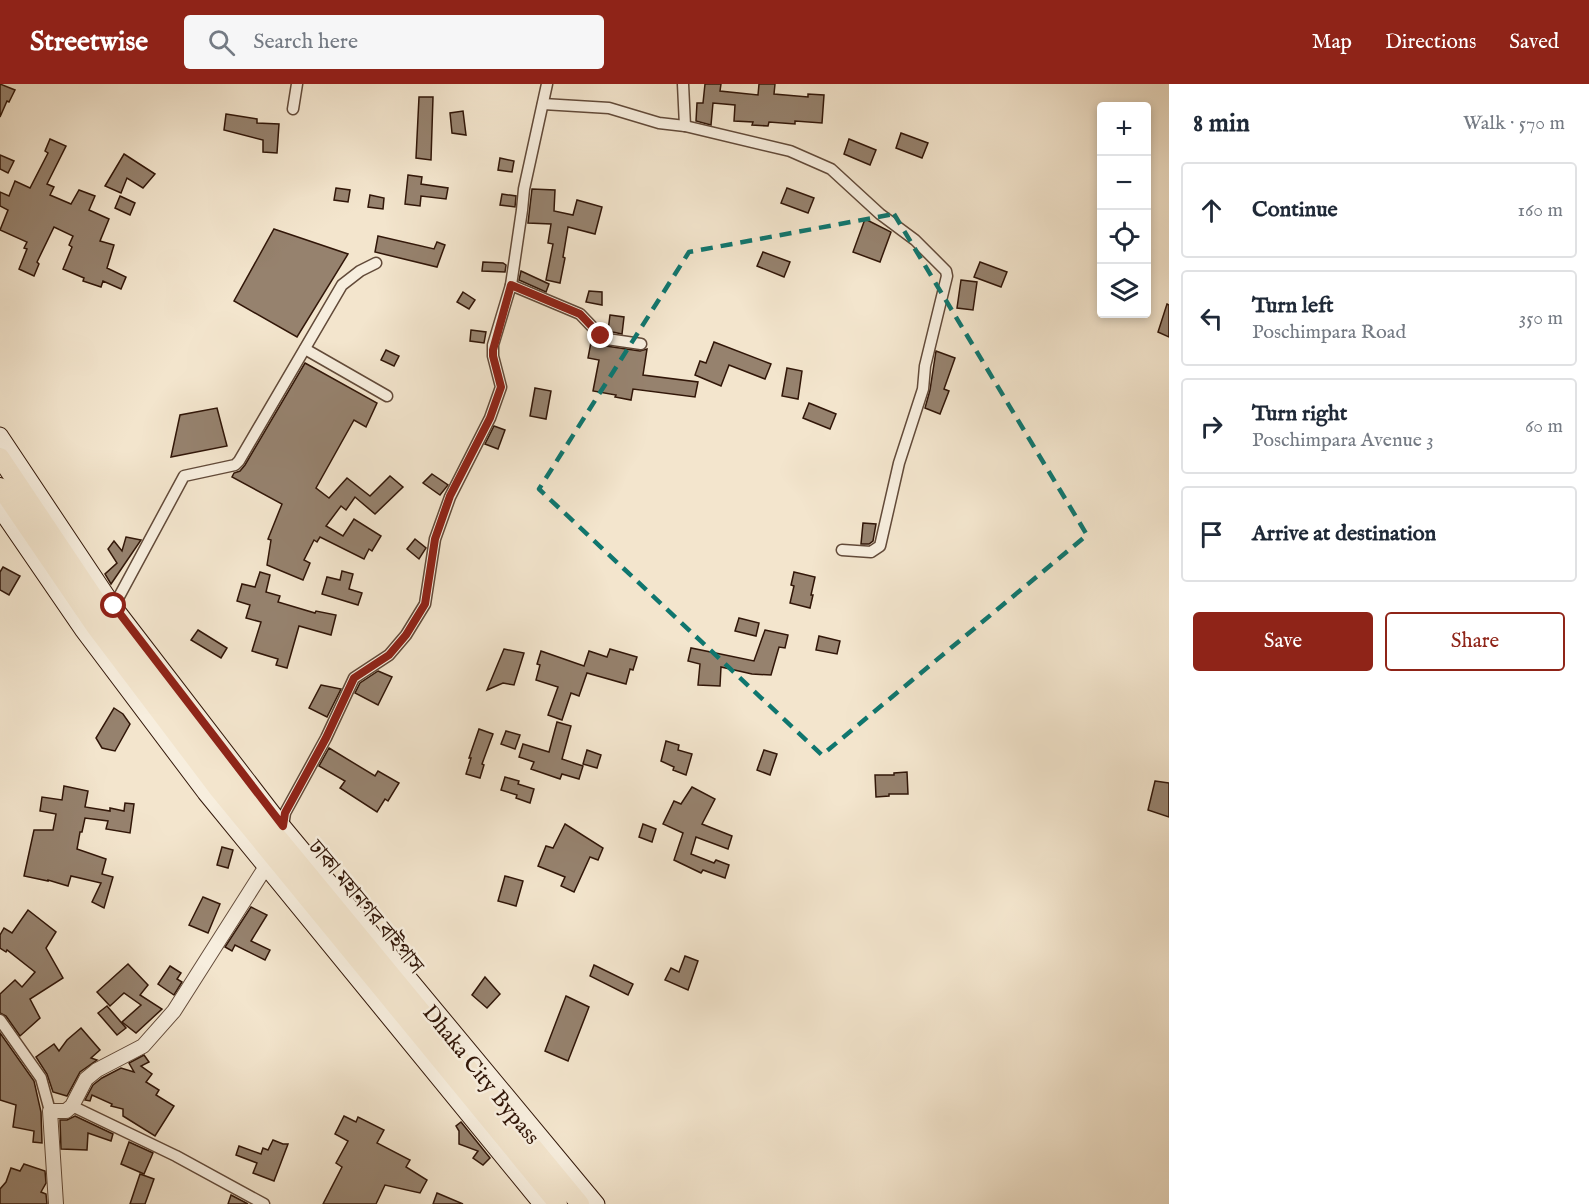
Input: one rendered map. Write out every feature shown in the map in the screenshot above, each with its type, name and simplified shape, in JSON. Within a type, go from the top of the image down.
[{"type":"highway","name":"ঢাকা মহানগর বাইপাস","points":[[0,457],[105,614],[233,783],[580,1204]]},
{"type":"highway","name":"Dhaka City Bypass","points":[[0,487],[94,625],[218,789],[558,1204]]},
{"type":"main road","points":[[0,435],[114,606],[283,826],[597,1204]]},
{"type":"main road","points":[[0,510],[83,631],[205,793],[541,1204]]},
{"type":"street","points":[[294,109],[297,84]]},
{"type":"street","points":[[283,826],[285,813],[326,738],[354,678],[389,655],[406,635],[425,604],[435,539],[450,496],[490,418],[501,387],[493,350],[511,285],[524,189],[548,84]]},
{"type":"street","points":[[683,84],[685,126]]},
{"type":"street","points":[[543,104],[598,106],[659,123],[685,126],[790,151],[831,169],[880,214],[915,240],[946,271],[947,276],[925,366],[923,389],[899,463],[880,546],[871,552],[842,550]]},
{"type":"street","points":[[114,606],[184,476],[235,465],[239,461],[342,285],[360,271],[376,263]]},
{"type":"street","points":[[511,285],[580,314],[601,336],[607,339],[641,344]]},
{"type":"street","points":[[305,349],[387,396]]},
{"type":"street","points":[[50,1111],[66,1111],[72,1106],[87,1079],[97,1070],[143,1046],[174,1011],[265,868]]},
{"type":"street","points":[[0,1020],[41,1078],[50,1111],[56,1204]]},
{"type":"street","points":[[72,1106],[176,1156],[264,1204]]},
{"type":"highlighted area","points":[[894,214],[1087,535],[822,755],[539,489],[689,252]]},
{"type":"building","points":[[0,84],[15,90],[0,117]]},
{"type":"building","points":[[705,84],[721,84],[720,91],[758,95],[759,84],[775,84],[774,94],[808,97],[808,94],[824,95],[822,123],[795,121],[795,124],[769,122],[768,126],[752,125],[753,122],[734,121],[735,105],[713,103],[711,125],[696,121],[697,103],[703,103]]},
{"type":"building","points":[[419,97],[433,97],[431,160],[416,158]]},
{"type":"building","points":[[463,111],[466,135],[452,133],[450,113]]},
{"type":"building","points":[[226,114],[257,119],[257,123],[279,124],[277,153],[263,152],[263,140],[224,130]]},
{"type":"building","points":[[901,133],[928,143],[922,158],[896,148]]},
{"type":"building","points":[[50,139],[66,146],[47,184],[54,187],[50,195],[71,204],[79,190],[95,196],[89,210],[109,219],[100,241],[114,245],[107,268],[126,277],[121,289],[103,281],[101,287],[83,281],[84,278],[63,269],[72,247],[69,245],[73,236],[54,227],[37,262],[39,264],[34,276],[19,269],[27,249],[24,248],[27,242],[0,230],[8,210],[0,206],[0,192],[9,196],[15,181],[30,188],[48,153],[45,151]]},
{"type":"building","points":[[849,139],[876,150],[870,165],[844,154]]},
{"type":"building","points":[[124,154],[155,174],[143,188],[127,178],[121,193],[105,186]]},
{"type":"building","points":[[0,155],[14,161],[8,173],[0,169]]},
{"type":"building","points":[[500,158],[514,161],[512,172],[498,170]]},
{"type":"building","points":[[408,175],[422,177],[421,184],[448,188],[446,199],[421,196],[420,206],[405,204]]},
{"type":"building","points":[[336,188],[350,190],[348,202],[334,200]]},
{"type":"building","points":[[787,188],[814,198],[808,213],[781,203]]},
{"type":"building","points":[[532,189],[555,190],[554,211],[573,215],[577,200],[602,207],[595,234],[568,227],[560,283],[546,280],[553,244],[548,243],[551,224],[528,223]]},
{"type":"building","points":[[502,194],[516,196],[515,207],[500,205]]},
{"type":"building","points":[[370,195],[384,198],[383,209],[368,207]]},
{"type":"building","points":[[120,196],[135,203],[130,215],[115,208]]},
{"type":"building","points":[[865,219],[891,232],[880,262],[853,252]]},
{"type":"building","points":[[274,229],[348,254],[297,337],[234,301]]},
{"type":"building","points":[[378,236],[434,249],[437,242],[445,245],[437,267],[375,252]]},
{"type":"building","points":[[763,252],[790,262],[784,277],[757,266]]},
{"type":"building","points":[[483,262],[503,263],[506,265],[505,272],[482,271]]},
{"type":"building","points":[[980,262],[1007,272],[1001,287],[974,277]]},
{"type":"building","points":[[521,271],[549,284],[546,292],[519,280]]},
{"type":"building","points":[[961,280],[977,282],[973,310],[957,308]]},
{"type":"building","points":[[589,291],[602,292],[602,305],[586,302]]},
{"type":"building","points":[[463,292],[475,300],[469,309],[457,302]]},
{"type":"building","points":[[1167,304],[1169,305],[1169,337],[1158,332]]},
{"type":"building","points":[[610,315],[624,317],[622,334],[608,331]]},
{"type":"building","points":[[471,330],[486,332],[484,343],[470,341]]},
{"type":"building","points":[[592,337],[606,346],[640,351],[647,349],[643,375],[698,382],[695,397],[633,389],[631,400],[593,391],[599,360],[588,358]]},
{"type":"building","points":[[714,342],[771,364],[765,379],[729,365],[721,386],[695,375],[700,361],[706,363]]},
{"type":"building","points":[[386,350],[399,356],[394,366],[381,360]]},
{"type":"building","points":[[936,351],[955,358],[944,389],[949,391],[940,414],[925,408]]},
{"type":"building","points":[[305,363],[377,403],[366,427],[354,420],[316,488],[329,498],[347,478],[370,496],[390,476],[403,487],[375,514],[355,497],[346,510],[341,506],[326,526],[343,536],[354,519],[381,536],[372,551],[369,549],[364,559],[320,537],[317,542],[314,540],[304,560],[310,563],[303,580],[267,565],[271,540],[268,539],[282,504],[232,477],[245,465]]},
{"type":"building","points":[[787,368],[802,371],[798,399],[782,396]]},
{"type":"building","points":[[535,388],[551,391],[546,419],[530,416]]},
{"type":"building","points":[[809,403],[836,414],[830,429],[803,418]]},
{"type":"building","points":[[217,408],[227,446],[171,457],[180,415]]},
{"type":"building","points":[[494,426],[505,430],[498,449],[485,444]]},
{"type":"building","points":[[432,474],[448,485],[440,495],[423,483]]},
{"type":"building","points":[[863,523],[876,524],[873,541],[869,544],[861,544]]},
{"type":"building","points":[[126,537],[141,540],[111,584],[105,574],[117,563],[108,549],[114,541],[122,551]]},
{"type":"building","points":[[415,539],[426,548],[419,559],[407,549]]},
{"type":"building","points":[[3,567],[20,576],[9,595],[0,590],[0,572]]},
{"type":"building","points":[[342,571],[353,574],[349,589],[362,593],[358,605],[322,594],[327,577],[340,580]]},
{"type":"building","points":[[260,572],[270,575],[266,592],[280,596],[278,602],[315,613],[316,611],[336,615],[331,635],[299,626],[287,668],[276,665],[278,659],[252,651],[261,622],[246,618],[250,605],[237,601],[242,584],[255,587]]},
{"type":"building","points":[[794,572],[815,577],[810,608],[790,603]]},
{"type":"building","points":[[739,618],[759,623],[756,636],[735,631]]},
{"type":"building","points":[[198,630],[227,648],[221,658],[191,640]]},
{"type":"building","points":[[765,630],[788,635],[785,648],[779,647],[771,675],[752,674],[721,667],[720,686],[698,685],[700,664],[688,661],[691,648],[754,661]]},
{"type":"building","points":[[819,636],[840,641],[837,654],[816,650]]},
{"type":"building","points":[[504,649],[524,653],[514,685],[503,683],[487,690]]},
{"type":"building","points":[[610,649],[637,657],[633,670],[630,669],[626,684],[587,673],[579,696],[571,693],[562,720],[548,715],[558,687],[536,680],[541,651],[584,666],[589,651],[607,657]]},
{"type":"building","points":[[378,671],[392,677],[378,705],[355,693],[360,683]]},
{"type":"building","points":[[321,685],[341,689],[327,717],[309,708]]},
{"type":"building","points":[[114,708],[123,714],[130,724],[115,751],[102,748],[96,738]]},
{"type":"building","points":[[557,722],[571,726],[562,759],[583,766],[579,779],[562,774],[560,779],[531,769],[534,762],[519,757],[523,744],[549,752]]},
{"type":"building","points":[[479,729],[493,734],[482,764],[484,765],[480,778],[466,774]]},
{"type":"building","points":[[506,731],[520,735],[515,749],[501,744]]},
{"type":"building","points":[[666,741],[679,745],[678,750],[692,754],[686,775],[673,770],[674,767],[661,761]]},
{"type":"building","points":[[329,748],[375,776],[378,771],[399,783],[388,801],[385,799],[377,812],[340,788],[345,781],[319,766]]},
{"type":"building","points":[[587,750],[601,755],[597,768],[583,764]]},
{"type":"building","points":[[764,750],[777,754],[770,775],[757,770]]},
{"type":"building","points":[[907,772],[908,794],[876,797],[875,775]]},
{"type":"building","points":[[505,777],[534,789],[530,803],[516,798],[517,795],[501,790]]},
{"type":"building","points":[[1155,781],[1169,783],[1169,817],[1148,810]]},
{"type":"building","points":[[64,786],[88,791],[85,807],[124,811],[125,803],[134,804],[130,833],[106,829],[108,821],[85,818],[82,832],[80,832],[77,849],[106,859],[102,874],[113,877],[104,908],[92,902],[101,883],[71,876],[68,886],[24,876],[34,830],[53,830],[56,814],[40,811],[42,797],[62,800]]},
{"type":"building","points":[[692,787],[715,799],[702,824],[732,836],[728,849],[696,837],[691,854],[714,863],[716,860],[729,865],[725,878],[703,870],[701,873],[674,860],[683,833],[663,824],[674,801],[681,804]]},
{"type":"building","points":[[565,824],[603,848],[598,860],[590,857],[574,892],[561,886],[565,877],[538,866],[546,846],[553,848]]},
{"type":"building","points":[[643,824],[656,829],[652,842],[639,837]]},
{"type":"building","points":[[222,847],[233,850],[228,868],[217,865]]},
{"type":"building","points":[[505,876],[523,881],[516,906],[498,901]]},
{"type":"building","points":[[203,897],[220,904],[208,933],[189,925]]},
{"type":"building","points":[[251,907],[267,915],[251,941],[270,950],[265,960],[235,945],[232,951],[225,947]]},
{"type":"building","points":[[28,910],[56,932],[46,948],[63,978],[30,999],[40,1018],[20,1036],[6,1016],[0,1013],[0,994],[15,980],[22,987],[35,972],[7,950],[6,952],[0,948],[0,935],[4,928],[12,933]]},
{"type":"building","points":[[685,956],[698,961],[688,990],[665,980],[671,968],[679,972]]},
{"type":"building","points":[[128,964],[148,985],[140,995],[162,1009],[136,1033],[122,1022],[141,1005],[124,993],[110,1006],[97,992]]},
{"type":"building","points":[[594,965],[633,984],[628,995],[590,976]]},
{"type":"building","points":[[170,966],[181,973],[177,979],[182,982],[174,995],[158,984]]},
{"type":"building","points":[[485,977],[500,994],[487,1008],[472,995]]},
{"type":"building","points":[[566,996],[589,1007],[568,1061],[545,1051]]},
{"type":"building","points":[[107,1006],[126,1028],[117,1035],[98,1013]]},
{"type":"building","points":[[81,1028],[100,1050],[91,1058],[97,1060],[80,1072],[67,1096],[53,1092],[47,1074],[36,1057],[54,1044],[59,1051],[67,1040]]},
{"type":"building","points":[[0,1033],[34,1081],[41,1112],[42,1143],[33,1142],[34,1131],[13,1127],[16,1105],[0,1100]]},
{"type":"building","points":[[144,1055],[149,1062],[141,1066],[152,1074],[146,1082],[159,1090],[156,1095],[174,1106],[155,1136],[123,1116],[123,1109],[111,1106],[112,1104],[92,1095],[90,1101],[85,1100],[93,1085],[102,1078],[121,1068],[134,1072],[129,1063]]},
{"type":"building","points":[[75,1116],[113,1134],[111,1141],[88,1133],[87,1150],[61,1149],[60,1120],[67,1120]]},
{"type":"building","points":[[344,1116],[356,1122],[358,1117],[384,1130],[377,1143],[410,1160],[406,1167],[427,1180],[420,1193],[385,1185],[376,1204],[323,1204],[342,1167],[336,1163],[348,1141],[335,1134]]},
{"type":"building","points":[[461,1122],[490,1158],[483,1165],[473,1158],[478,1151],[459,1144],[459,1131],[456,1126]]},
{"type":"building","points":[[273,1140],[288,1144],[274,1181],[253,1173],[257,1163],[236,1155],[239,1146],[261,1154],[263,1148],[268,1150]]},
{"type":"building","points":[[129,1142],[153,1153],[144,1174],[121,1164]]},
{"type":"building","points":[[24,1164],[45,1171],[46,1183],[41,1192],[46,1194],[47,1204],[0,1204],[0,1189],[6,1182],[11,1168],[20,1171]]},
{"type":"building","points":[[140,1174],[154,1179],[145,1204],[130,1204]]},
{"type":"building","points":[[437,1193],[463,1204],[433,1204]]},
{"type":"building","points":[[231,1195],[248,1204],[228,1204]]},
{"type":"route","points":[[114,606],[283,826],[285,813],[326,738],[354,678],[389,655],[406,635],[425,604],[435,539],[450,496],[490,418],[501,387],[493,350],[511,285],[580,314],[601,336]]}]
